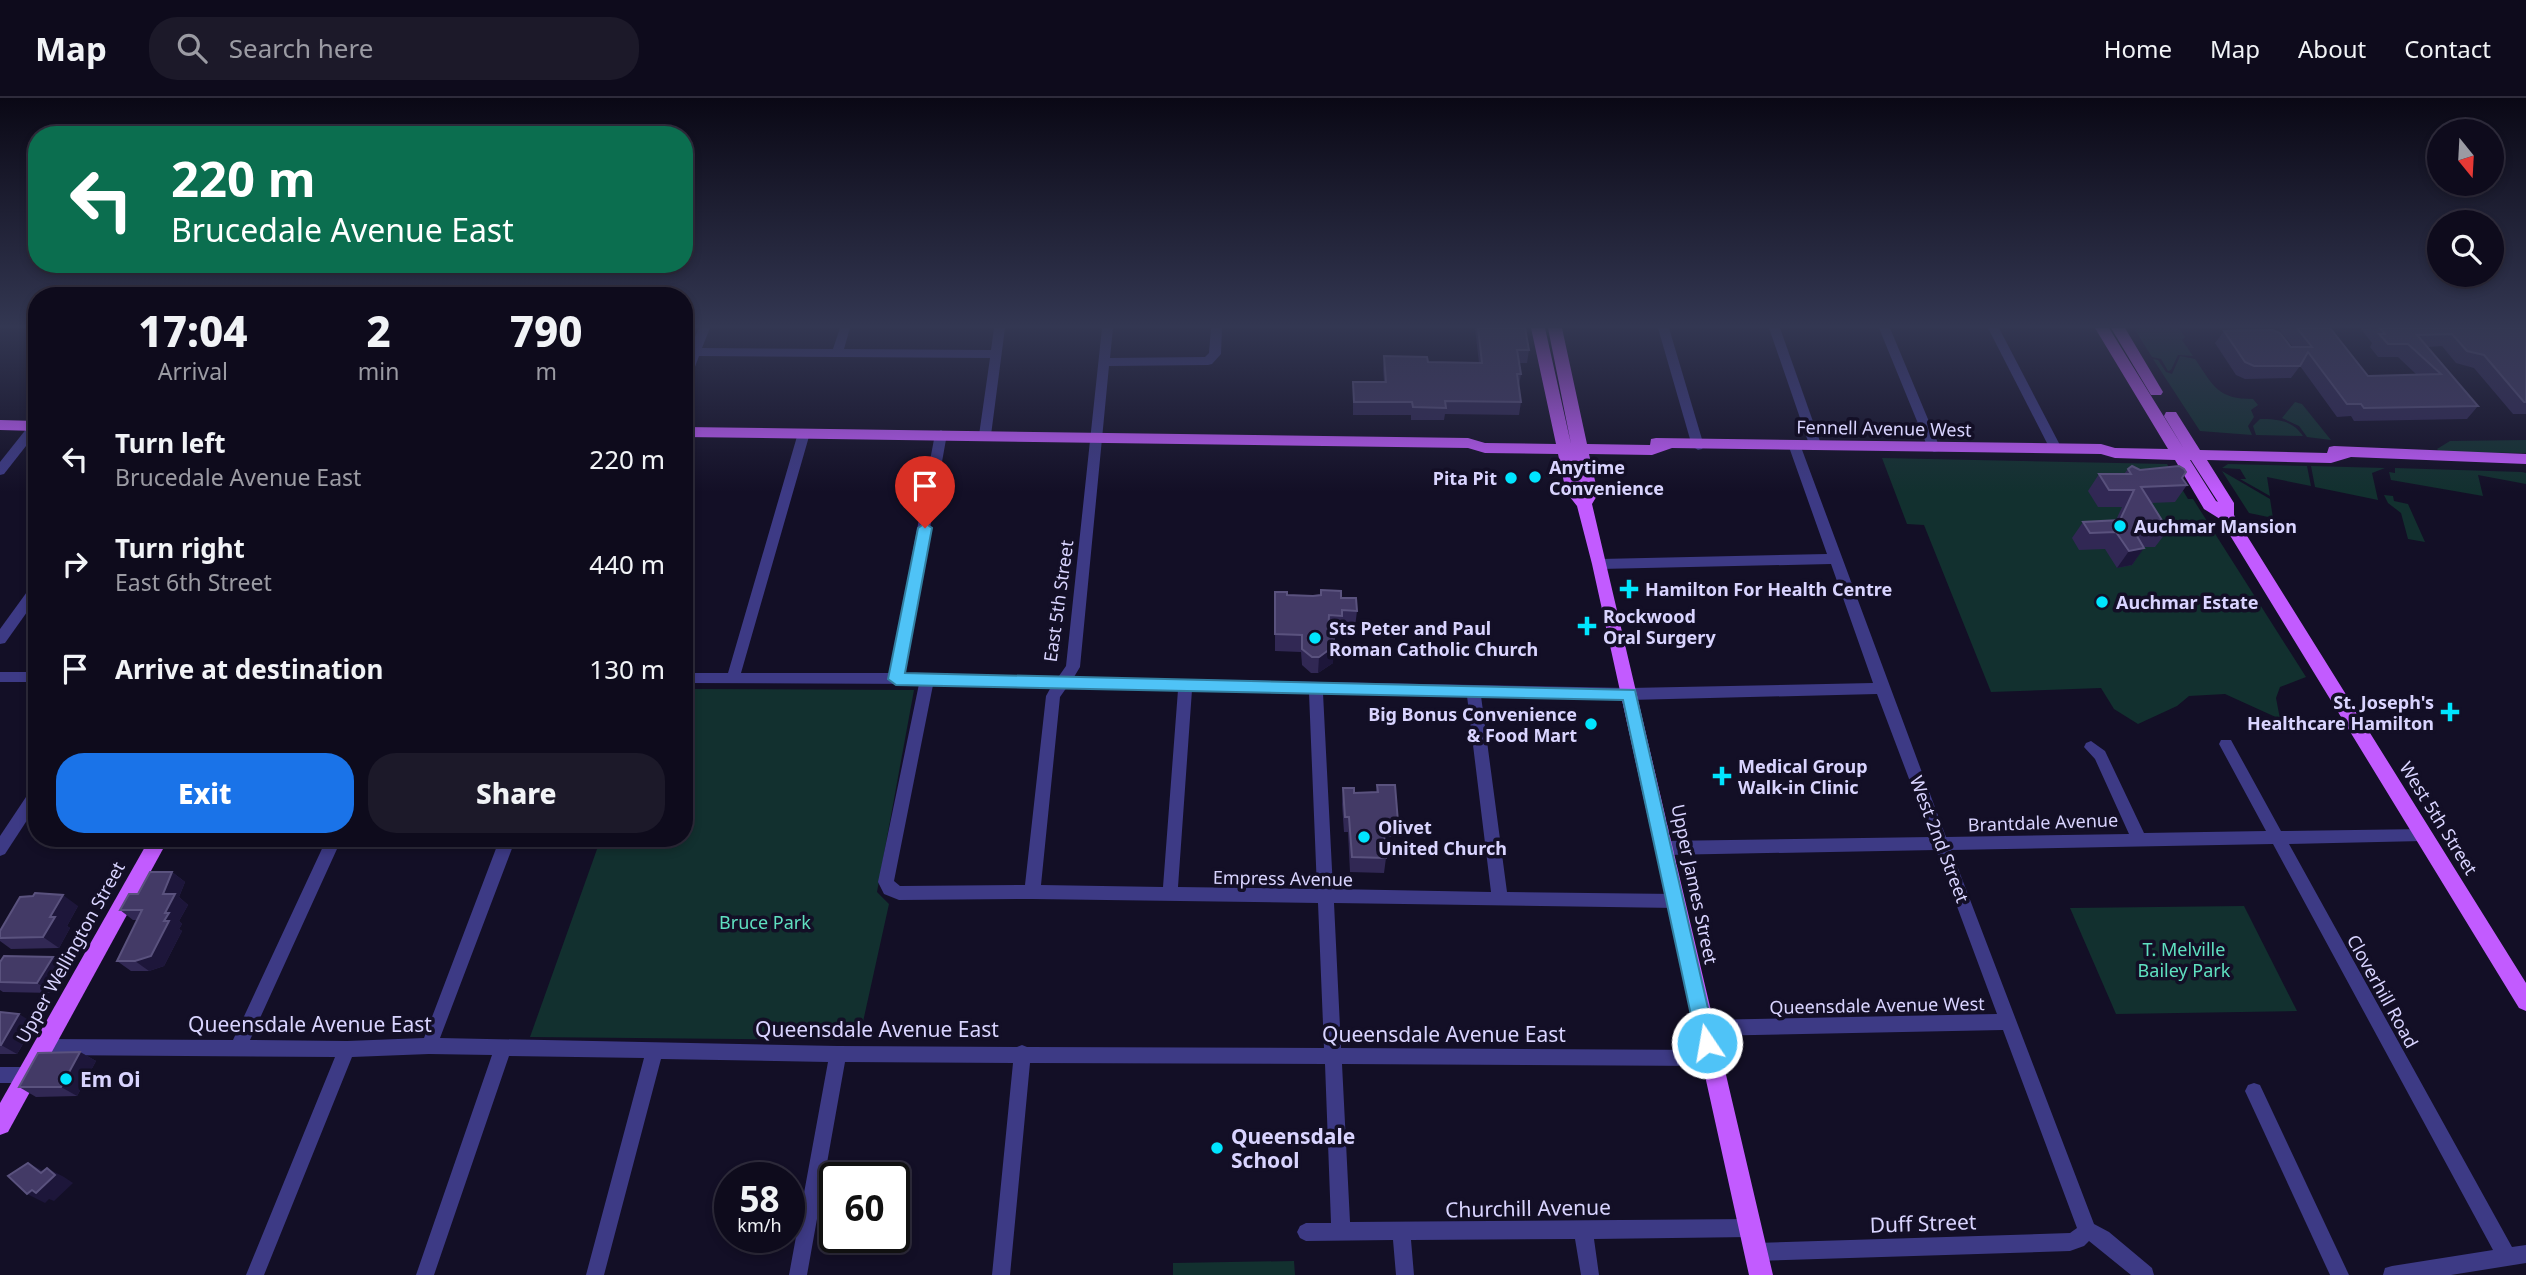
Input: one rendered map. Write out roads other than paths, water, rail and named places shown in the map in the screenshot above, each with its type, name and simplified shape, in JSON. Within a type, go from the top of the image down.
[{"type":"main road","name":"Upper James Street","points":[[1553,383],[1570,444]]},
{"type":"main road","name":"Upper James Street","points":[[1562,383],[1574,492],[1584,504],[1600,564],[1761,1275]]},
{"type":"main road","name":"West 5th Street","points":[[2139,383],[2184,449]]},
{"type":"main road","name":"West 5th Street","points":[[2148,383],[2184,449],[2210,505],[2226,515],[2526,1001]]},
{"type":"main road","points":[[0,425],[28,426]]},
{"type":"main road","name":"Fennell Avenue West","points":[[693,432],[1097,436],[1468,443],[1485,447],[1570,444],[1652,450],[1667,446],[2101,449],[2115,453],[2184,449],[2331,458],[2345,454],[2526,459]]},
{"type":"main road","name":"Upper Wellington Street","points":[[0,1124],[155,847]]},
{"type":"street","points":[[985,435],[992,383]]},
{"type":"street","name":"East 5th Street","points":[[1032,892],[1053,695],[1073,667],[1101,383]]},
{"type":"street","points":[[1679,383],[1698,446]]},
{"type":"street","points":[[1793,383],[1816,447]]},
{"type":"street","points":[[1907,383],[1934,448]]},
{"type":"street","points":[[2022,383],[2056,449]]},
{"type":"street","points":[[733,678],[804,433]]},
{"type":"street","points":[[896,679],[941,434]]},
{"type":"street","points":[[0,471],[28,436]]},
{"type":"street","name":"West 2nd Street","points":[[1794,447],[2087,1230]]},
{"type":"street","points":[[1600,564],[1835,559]]},
{"type":"street","points":[[0,639],[28,600]]},
{"type":"street","points":[[0,677],[28,677]]},
{"type":"street","points":[[693,678],[1062,681],[1629,694],[1882,688]]},
{"type":"street","name":"Empress Avenue","points":[[927,679],[886,882],[890,889],[899,893],[1032,892],[1676,901]]},
{"type":"street","points":[[1170,895],[1185,684]]},
{"type":"street","points":[[1316,687],[1341,1232]]},
{"type":"street","points":[[1473,691],[1500,900]]},
{"type":"street","name":"Cloverhill Road","points":[[2226,744],[2517,1256]]},
{"type":"street","points":[[2091,747],[2100,755],[2138,838]]},
{"type":"street","points":[[0,849],[28,806]]},
{"type":"street","name":"Brantdale Avenue","points":[[1664,848],[2423,835]]},
{"type":"street","points":[[238,1047],[331,847]]},
{"type":"street","points":[[429,1046],[505,847]]},
{"type":"street","name":"Queensdale Avenue West","points":[[1703,1028],[2009,1022]]},
{"type":"street","name":"Queensdale Avenue East","points":[[43,1047],[347,1049],[429,1046],[838,1054],[1710,1058]]},
{"type":"street","points":[[425,1275],[503,1048]]},
{"type":"street","points":[[255,1275],[347,1049]]},
{"type":"street","points":[[595,1275],[656,1050]]},
{"type":"street","points":[[1001,1275],[1022,1053]]},
{"type":"street","points":[[798,1275],[838,1054]]},
{"type":"street","points":[[0,1075],[27,1075]]},
{"type":"street","points":[[2254,1091],[2340,1275]]},
{"type":"street","name":"Churchill Avenue","points":[[1306,1233],[1751,1228]]},
{"type":"street","points":[[1583,1230],[1590,1275]]},
{"type":"street","points":[[2087,1230],[2103,1238],[2145,1275]]},
{"type":"street","name":"Duff Street","points":[[1755,1252],[2070,1242],[2078,1240],[2087,1230]]},
{"type":"street","points":[[1401,1232],[1405,1275]]},
{"type":"street","points":[[2392,1275],[2517,1256]]},
{"type":"place","name":"Anytime Convenience","points":[[1535,477]]},
{"type":"place","name":"Pita Pit","points":[[1511,478]]},
{"type":"place","name":"Auchmar Mansion","points":[[2120,526]]},
{"type":"place","name":"Hamilton For Health Centre","points":[[1629,589]]},
{"type":"place","name":"Auchmar Estate","points":[[2102,602]]},
{"type":"place","name":"Rockwood Oral Surgery","points":[[1587,626]]},
{"type":"place","name":"Sts Peter and Paul Roman Catholic Church","points":[[1315,638]]},
{"type":"place","name":"St. Joseph's Healthcare Hamilton","points":[[2450,712]]},
{"type":"place","name":"Big Bonus Convenience & Food Mart","points":[[1591,724]]},
{"type":"place","name":"Medical Group Walk-in Clinic","points":[[1722,776]]},
{"type":"place","name":"Olivet United Church","points":[[1364,837]]},
{"type":"place","name":"Em Oi","points":[[66,1079]]},
{"type":"place","name":"Queensdale School","points":[[1217,1148]]},
{"type":"park label","name":"Bruce Park","points":[[765,922]]},
{"type":"park label","name":"T. Melville Bailey Park","points":[[2184,959]]}]
